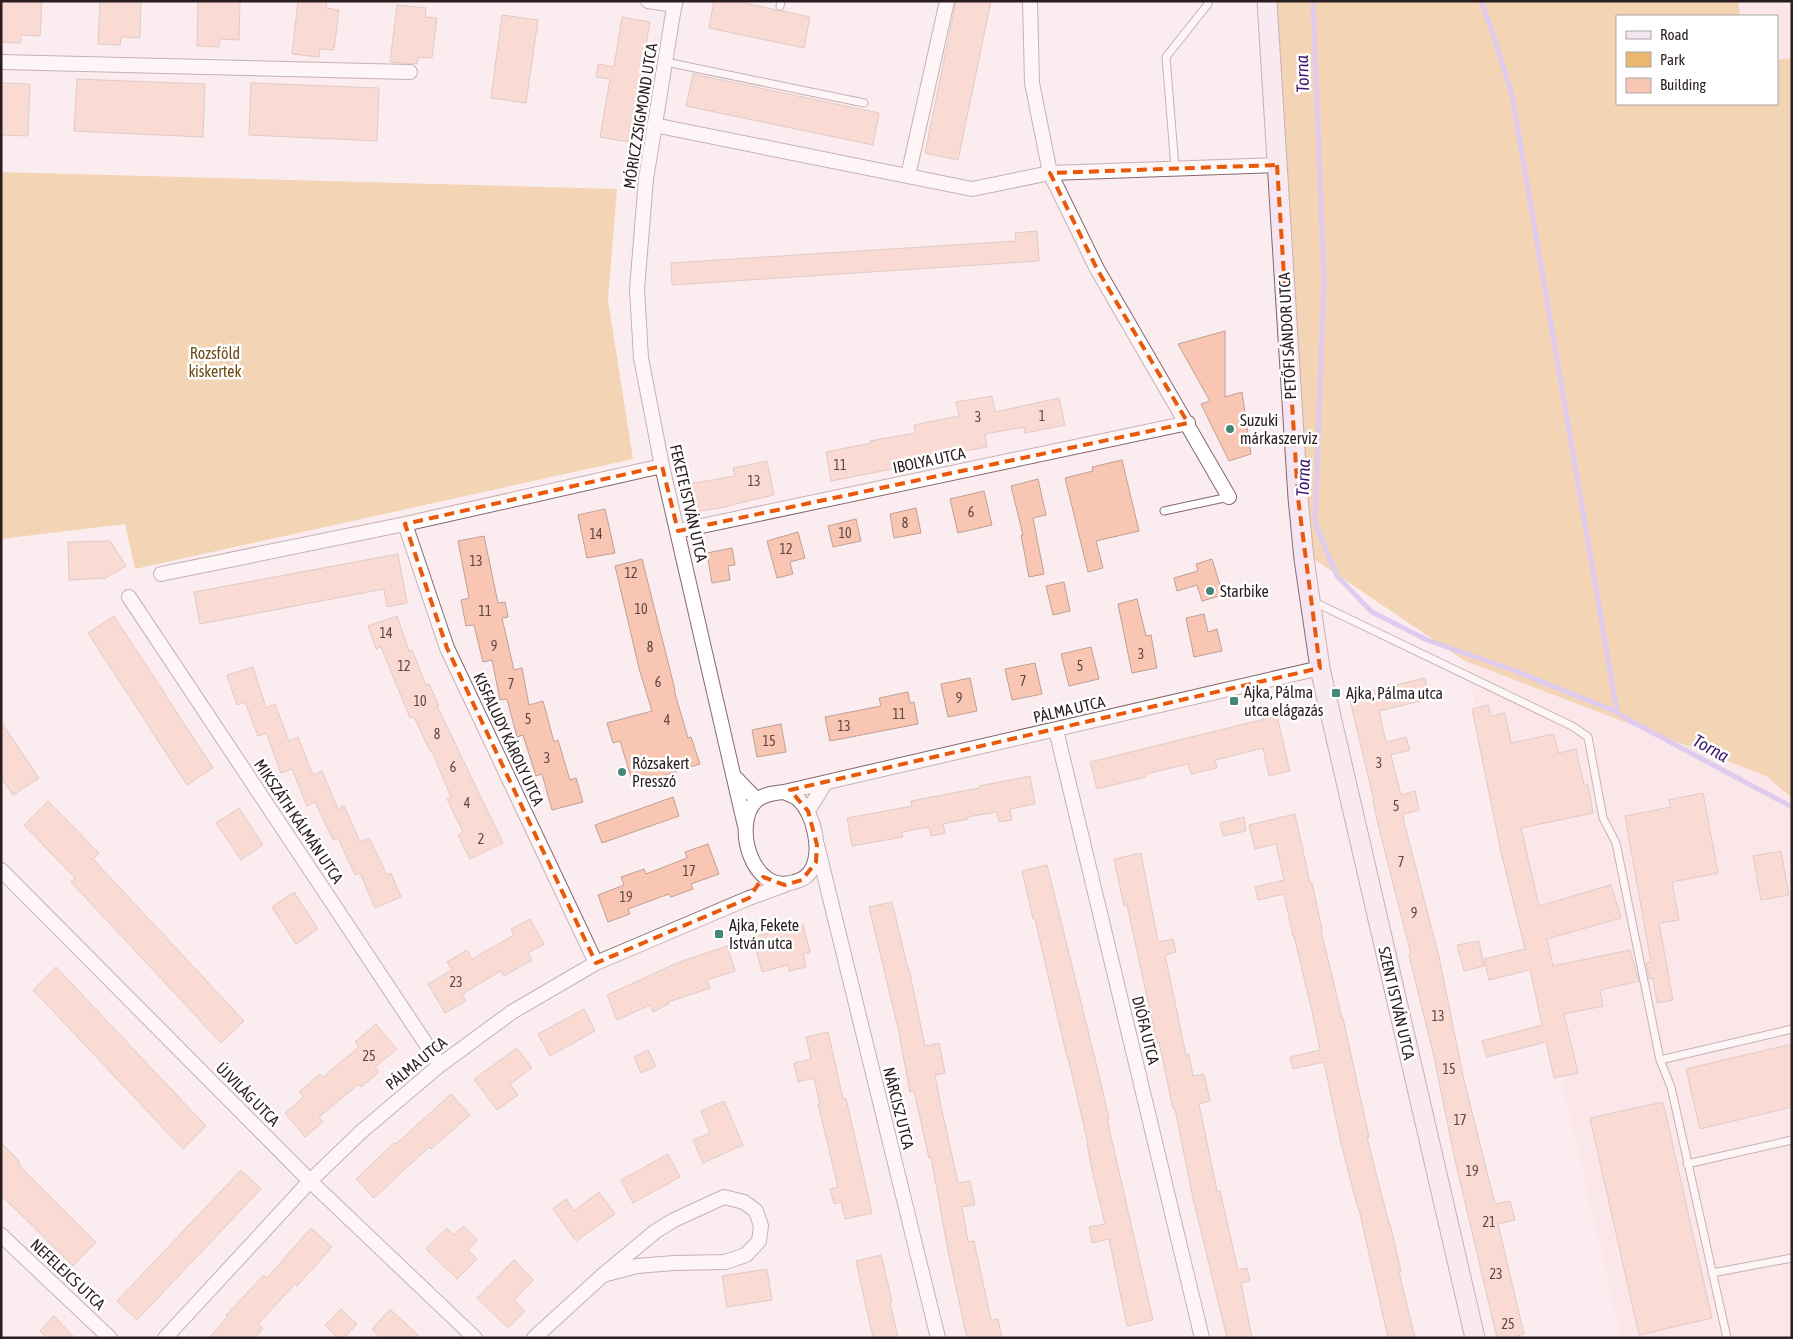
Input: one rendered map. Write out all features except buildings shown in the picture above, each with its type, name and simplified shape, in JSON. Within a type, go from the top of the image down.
[{"type":"main road","name":"PETŐFI SÁNDOR UTCA","points":[[1267,1],[1298,498],[1320,668]]},
{"type":"main road","name":"SZENT ISTVÁN UTCA","points":[[1320,668],[1475,1338]]},
{"type":"street","points":[[648,1],[675,3]]},
{"type":"street","points":[[908,176],[947,1]]},
{"type":"street","points":[[1030,1],[1032,83],[1050,173],[1097,268],[1229,497]]},
{"type":"street","name":"MÓRICZ ZSIGMOND UTCA","points":[[640,236],[654,125],[675,3]]},
{"type":"street","points":[[1,62],[410,72]]},
{"type":"street","points":[[654,125],[972,189],[1050,173],[1277,165]]},
{"type":"street","name":"FEKETE ISTVÁN UTCA","points":[[640,236],[637,289],[641,358],[662,466],[745,826]]},
{"type":"street","name":"IBOLYA UTCA","points":[[678,531],[1188,424]]},
{"type":"street","points":[[161,574],[405,524],[662,466]]},
{"type":"street","name":"KISFALUDY KÁROLY UTCA","points":[[405,524],[447,648],[596,963]]},
{"type":"street","name":"MIKSZÁTH KÁLMÁN UTCA","points":[[129,597],[440,1065]]},
{"type":"street","name":"PÁLMA UTCA","points":[[757,800],[767,795],[1320,668]]},
{"type":"street","name":"DIÓFA UTCA","points":[[1056,730],[1202,1338]]},
{"type":"street","points":[[733,775],[757,800],[750,808],[745,826],[750,854],[755,867],[763,877],[772,882],[785,885]]},
{"type":"street","points":[[808,812],[825,783]]},
{"type":"street","points":[[784,792],[797,798],[808,812],[817,845],[816,862],[810,873],[827,887]]},
{"type":"street","name":"NÁRCISZ UTCA","points":[[817,845],[938,1338]]},
{"type":"street","name":"ÚJVILÁG UTCA","points":[[1,870],[310,1181],[475,1338]]},
{"type":"street","name":"PÁLMA UTCA","points":[[165,1338],[310,1181],[362,1132],[440,1065],[512,1012],[596,963],[749,898],[802,880],[810,873]]},
{"type":"street","points":[[749,898],[763,877]]},
{"type":"street","points":[[534,1338],[603,1275],[656,1231],[674,1220],[724,1197],[744,1202],[756,1211],[761,1226],[759,1241],[746,1255],[725,1262],[637,1266],[603,1275]]},
{"type":"street","name":"NEFELEJCS UTCA","points":[[1,1235],[110,1338]]},
{"type":"lane","points":[[1175,168],[1166,57],[1208,4],[1208,1]]},
{"type":"lane","points":[[666,62],[864,103]]},
{"type":"lane","points":[[1164,511],[1229,497]]},
{"type":"lane","points":[[1310,600],[1572,726],[1588,737],[1603,818],[1616,843],[1660,1060],[1671,1087],[1727,1338]]},
{"type":"lane","points":[[1660,1060],[1792,1029]]},
{"type":"lane","points":[[1687,1164],[1792,1140]]},
{"type":"lane","points":[[1712,1274],[1792,1258]]},
{"type":"highlighted area","points":[[1277,165],[1298,498],[1320,668],[790,790],[808,811],[817,845],[816,862],[802,880],[785,885],[763,877],[749,898],[596,963],[447,648],[405,524],[662,466],[678,531],[1188,423],[1097,269],[1050,173]]},
{"type":"shaded area","points":[[1738,1],[1792,1],[1792,58],[1778,60],[1778,15],[1740,15]]},
{"type":"shaded area","points":[[1465,661],[1766,776],[1792,798],[1792,1338],[1621,1338]]},
{"type":"green space","points":[[1269,1],[1738,1],[1740,15],[1616,15],[1616,105],[1778,105],[1778,60],[1792,58],[1792,798],[1766,776],[1465,661],[1305,553]]},
{"type":"green space","name":"Rozsföld kiskertek","points":[[1,172],[617,189],[608,300],[633,459],[135,569],[125,524],[1,539]]},
{"type":"waterway","name":"Torna","points":[[1313,1],[1324,281],[1315,523],[1337,576],[1372,612],[1427,640],[1513,670],[1617,712],[1792,807]]},
{"type":"waterway","name":"Torna","points":[[1481,1],[1512,95],[1617,712]]},
{"type":"place","name":"Suzuki márkaszerviz","points":[[1230,429]]},
{"type":"place","name":"Starbike","points":[[1210,591]]},
{"type":"place","name":"Ajka, Pálma utca","points":[[1336,693]]},
{"type":"place","name":"Ajka, Pálma utca elágazás","points":[[1234,701]]},
{"type":"place","name":"Rózsakert Presszó","points":[[622,772]]},
{"type":"place","name":"Ajka, Fekete István utca","points":[[719,934]]}]
